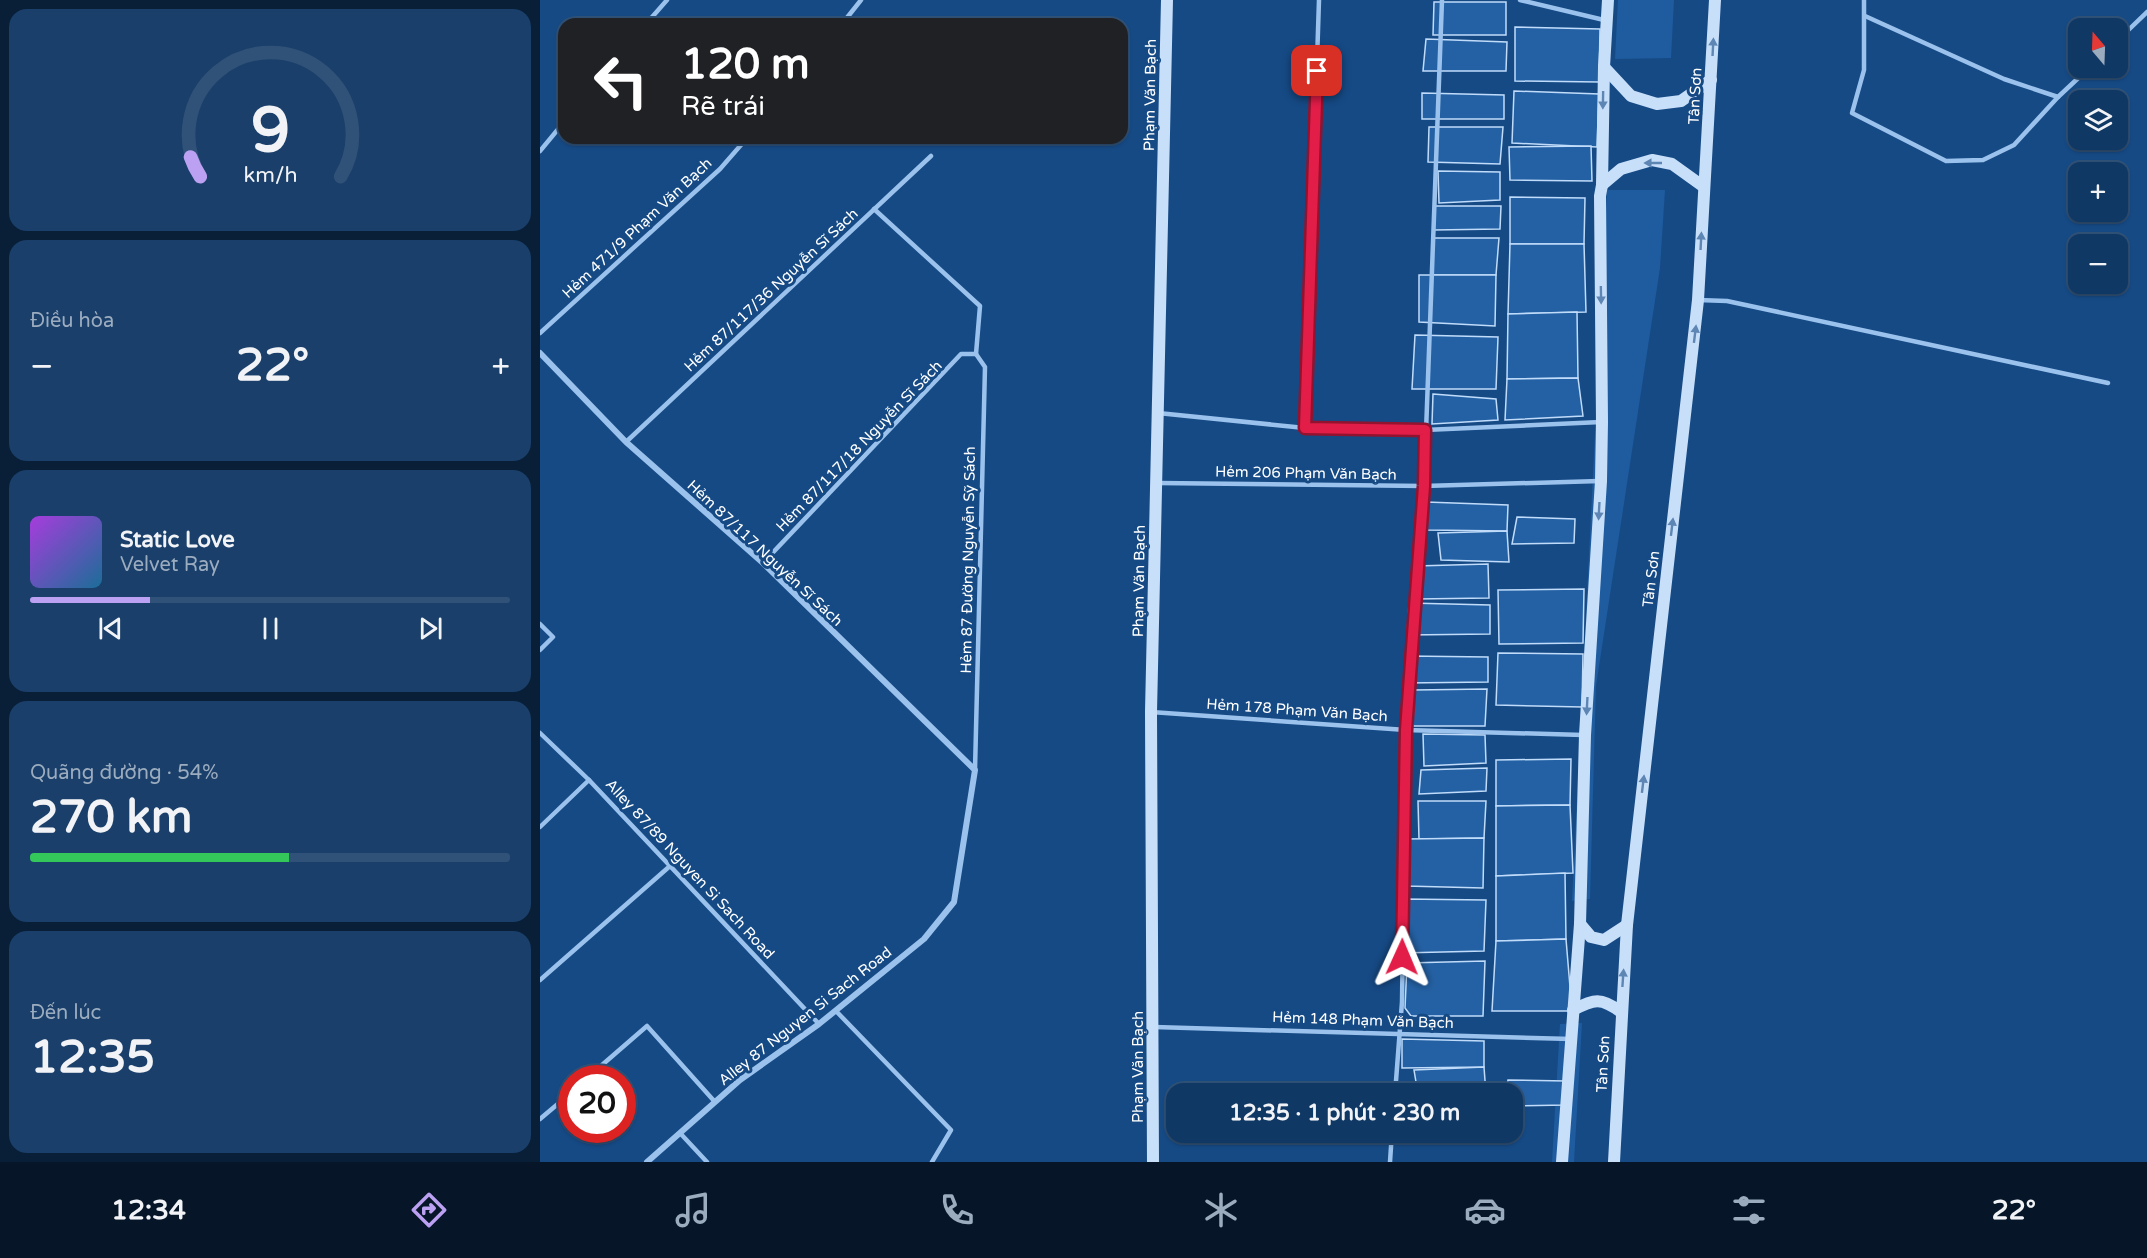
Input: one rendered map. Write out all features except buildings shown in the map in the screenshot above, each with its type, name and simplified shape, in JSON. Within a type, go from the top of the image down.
[{"type":"street","name":"Phạm Văn Bạch","points":[[1153,1162],[1151,712],[1167,0]]},
{"type":"street","points":[[1562,1162],[1580,924],[1586,735],[1601,481],[1600,196],[1608,0]]},
{"type":"street","name":"Tân Sơn","points":[[1614,1162],[1627,925],[1698,300],[1715,0]]},
{"type":"street","points":[[1604,67],[1632,96],[1657,104],[1681,101],[1711,80]]},
{"type":"street","points":[[1602,185],[1622,169],[1652,160],[1672,164],[1704,187]]},
{"type":"street","name":"Hẻm 87/117 Nguyễn Sĩ Sách","points":[[540,353],[626,442],[763,563],[975,770]]},
{"type":"street","name":"Alley 87 Nguyen Si Sach Road","points":[[647,1162],[740,1080],[836,1011],[924,939],[954,902],[975,770]]},
{"type":"street","points":[[1580,924],[1591,937],[1604,940],[1627,925]]},
{"type":"street","points":[[1573,1010],[1596,1000],[1609,1002],[1621,1012]]},
{"type":"lane","points":[[651,18],[667,0]]},
{"type":"lane","points":[[847,18],[861,0]]},
{"type":"lane","points":[[1305,428],[1319,0]]},
{"type":"lane","points":[[1396,1083],[1402,1002],[1406,730],[1424,486],[1442,0]]},
{"type":"lane","points":[[1520,0],[1607,21]]},
{"type":"lane","points":[[1864,0],[1864,70],[1852,113],[1946,161],[1983,160],[2014,146],[2078,78]]},
{"type":"lane","points":[[2128,30],[2147,12]]},
{"type":"lane","points":[[1865,16],[2004,79],[2058,97]]},
{"type":"lane","points":[[540,151],[558,129]]},
{"type":"lane","name":"Hẻm 471/9 Phạm Văn Bạch","points":[[540,333],[720,169],[742,144]]},
{"type":"lane","name":"Hẻm 87/117/36 Nguyễn Sĩ Sách","points":[[626,442],[931,156]]},
{"type":"lane","points":[[874,209],[980,306],[976,354]]},
{"type":"lane","points":[[1698,300],[1727,301],[2108,383]]},
{"type":"lane","name":"Hẻm 87/117/18 Nguyễn Sĩ Sách","points":[[763,563],[961,354],[976,354]]},
{"type":"lane","name":"Hẻm 87 Đường Nguyễn Sỹ Sách","points":[[975,770],[984,367],[976,354]]},
{"type":"lane","points":[[1158,413],[1305,428],[1425,430],[1602,422]]},
{"type":"lane","name":"Hẻm 206 Phạm Văn Bạch","points":[[1155,483],[1424,486],[1601,481]]},
{"type":"lane","points":[[540,624],[553,637],[540,651]]},
{"type":"lane","name":"Hẻm 178 Phạm Văn Bạch","points":[[1151,712],[1406,730],[1586,735]]},
{"type":"lane","name":"Alley 87/89 Nguyen Si Sach Road","points":[[540,733],[589,780],[819,1024]]},
{"type":"lane","points":[[540,827],[589,780]]},
{"type":"lane","points":[[540,980],[670,866]]},
{"type":"lane","points":[[836,1011],[951,1130],[933,1162]]},
{"type":"lane","points":[[602,1065],[647,1026],[715,1102]]},
{"type":"lane","name":"Hẻm 148 Phạm Văn Bạch","points":[[1154,1027],[1571,1038]]},
{"type":"lane","points":[[540,1119],[558,1104]]},
{"type":"lane","points":[[680,1133],[707,1162]]},
{"type":"lane","points":[[1390,1162],[1391,1143]]},
{"type":"shaded area","points":[[1618,0],[1674,0],[1671,58],[1615,59]]},
{"type":"shaded area","points":[[1607,190],[1665,190],[1660,268],[1596,686],[1590,899],[1572,901]]},
{"type":"shaded area","points":[[1582,1023],[1574,1162],[1552,1162],[1560,1024]]},
{"type":"route","points":[[1317,71],[1305,428],[1425,430],[1424,486],[1406,730],[1402,957]]}]
